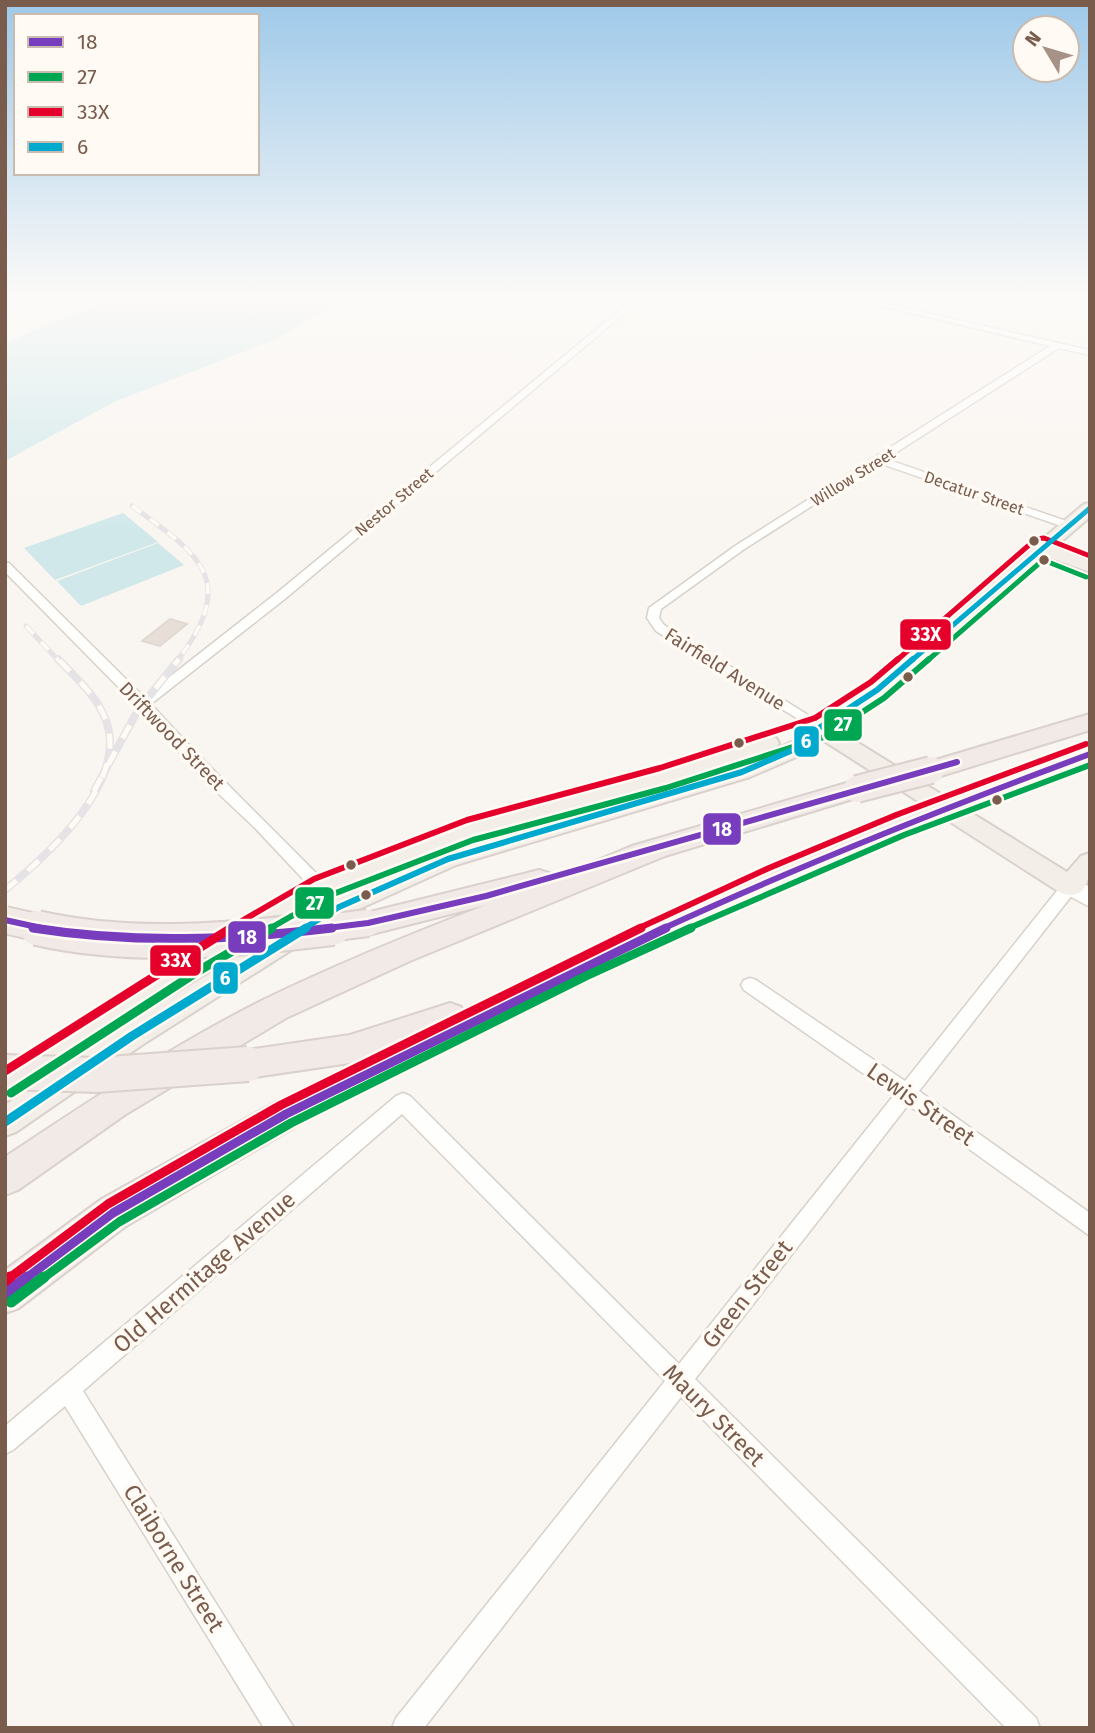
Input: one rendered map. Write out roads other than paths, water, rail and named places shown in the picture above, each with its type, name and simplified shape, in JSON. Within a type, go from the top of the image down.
[{"type":"highway","points":[[5,920],[35,929],[122,939],[259,937],[368,923],[486,896],[658,849],[1090,722]]},
{"type":"highway","points":[[5,1294],[113,1213],[286,1114],[581,967],[773,878],[900,825],[1090,754]]},
{"type":"highway","points":[[5,1178],[114,1103],[275,1009],[399,952],[658,849]]},
{"type":"highway","points":[[5,1072],[40,1076],[136,1074],[248,1064],[350,1049],[455,1014],[581,967]]},
{"type":"main road","points":[[5,1122],[329,898],[470,830],[663,778],[820,728],[877,690],[1090,508]]},
{"type":"main road","points":[[1041,548],[1090,568]]},
{"type":"main road","name":"Fairfield Avenue","points":[[820,728],[1080,892]]},
{"type":"main road","name":"Green Street","points":[[1080,892],[1090,862]]},
{"type":"main road","points":[[5,1084],[194,961],[298,898],[329,898]]},
{"type":"street","name":"Nestor Street","points":[[143,704],[282,595],[545,376]]},
{"type":"street","name":"Willow Street","points":[[653,613],[661,601],[739,548],[1010,376]]},
{"type":"street","name":"Decatur Street","points":[[880,460],[1068,525]]},
{"type":"street","name":"Driftwood Street","points":[[5,565],[143,704],[209,777],[260,824],[329,898]]},
{"type":"street","name":"Fairfield Avenue","points":[[653,613],[660,628],[820,728]]},
{"type":"street","name":"Green Street","points":[[406,1728],[905,1092],[1080,892]]},
{"type":"street","name":"Lewis Street","points":[[750,985],[905,1092],[1090,1226]]},
{"type":"street","name":"Maury Street","points":[[403,1102],[1026,1728]]},
{"type":"street","name":"Old Hermitage Avenue","points":[[5,1442],[403,1102]]},
{"type":"street","name":"Claiborne Street","points":[[68,1389],[280,1728]]},
{"type":"water","points":[[5,376],[181,376],[116,401],[5,461]]},
{"type":"water","points":[[123,513],[158,542],[55,580],[24,548]]},
{"type":"water","points":[[158,543],[184,565],[81,606],[57,581]]},
{"type":"railway","points":[[132,506],[192,555],[203,572],[208,589],[206,610],[196,633],[177,661]]},
{"type":"railway","points":[[26,626],[59,661]]},
{"type":"railway","points":[[58,659],[90,694],[105,718],[110,742],[101,778]]},
{"type":"railway","points":[[101,778],[138,710],[179,659]]},
{"type":"railway","points":[[5,890],[62,837],[81,814],[101,778]]},
{"type":"railway","points":[[94,791],[101,778]]}]
